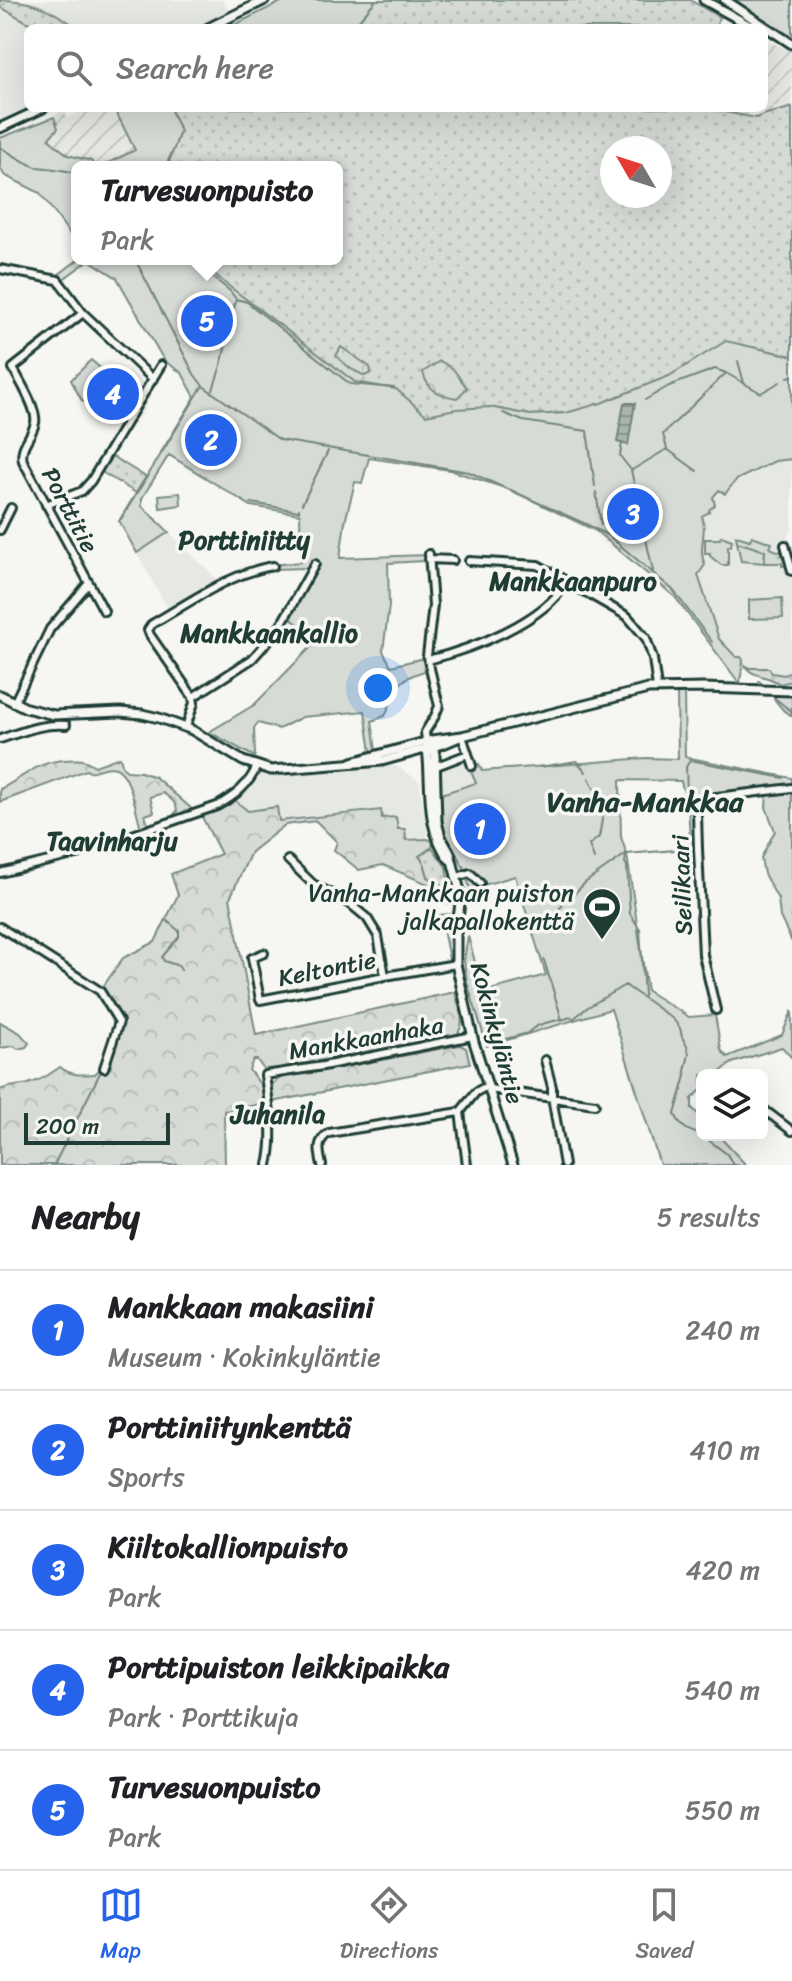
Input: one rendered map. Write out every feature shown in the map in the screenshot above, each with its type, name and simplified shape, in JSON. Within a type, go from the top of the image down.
[{"type":"main road","points":[[216,24],[265,0]]},
{"type":"main road","points":[[704,0],[747,24]]},
{"type":"main road","points":[[725,0],[761,24]]},
{"type":"main road","points":[[768,29],[792,45]]},
{"type":"main road","points":[[768,35],[792,45]]},
{"type":"main road","points":[[0,128],[34,112]]},
{"type":"main road","points":[[0,698],[54,715],[142,714],[186,727],[233,756],[257,766],[301,767],[350,763],[657,688],[792,689]]},
{"type":"main road","name":"Kokinkyläntie","points":[[430,745],[434,830],[452,863],[461,900],[456,964],[473,1036],[513,1165]]},
{"type":"street","points":[[1,272],[54,278],[60,282],[83,313],[153,379]]},
{"type":"street","name":"Porttitie","points":[[14,703],[50,629],[89,583],[21,456],[34,427],[35,415],[13,368],[83,313]]},
{"type":"street","points":[[46,505],[82,491],[91,481],[161,365]]},
{"type":"street","points":[[0,530],[11,508]]},
{"type":"street","points":[[785,545],[792,571]]},
{"type":"street","points":[[430,745],[425,732],[439,706],[427,647],[433,605],[429,556],[453,560]]},
{"type":"street","points":[[469,561],[538,565],[627,616],[646,638],[653,658],[657,688]]},
{"type":"street","points":[[193,697],[252,659],[278,630],[315,564]]},
{"type":"street","points":[[186,727],[193,697],[150,635],[149,627],[237,576],[273,566]]},
{"type":"street","points":[[428,660],[492,637],[532,617],[547,606],[567,582]]},
{"type":"street","points":[[89,583],[104,611]]},
{"type":"street","points":[[0,739],[39,726],[66,725]]},
{"type":"street","points":[[462,736],[472,766]]},
{"type":"street","points":[[432,767],[468,754]]},
{"type":"street","points":[[0,873],[77,854],[217,806],[246,785],[257,766]]},
{"type":"street","name":"Seilikaari","points":[[716,1010],[701,936],[698,809],[708,798],[792,788]]},
{"type":"street","points":[[288,860],[313,884],[349,903],[367,918],[378,936],[385,976]]},
{"type":"street","points":[[457,877],[470,873],[480,883]]},
{"type":"street","points":[[0,927],[100,991],[119,1022],[104,1068]]},
{"type":"street","name":"Keltontie","points":[[264,953],[252,958],[260,1000],[456,964]]},
{"type":"street","name":"Mankkaanhaka","points":[[268,1165],[272,1128],[265,1075],[473,1036]]},
{"type":"street","points":[[545,1060],[564,1165]]},
{"type":"street","points":[[322,1165],[319,1143],[329,1133],[460,1112],[476,1092],[488,1088],[595,1104]]},
{"type":"street","points":[[460,1112],[467,1165]]},
{"type":"street","points":[[768,1113],[792,1131]]},
{"type":"shaded area","points":[[0,0],[223,0],[230,13],[207,24],[24,24],[24,111],[0,122]]},
{"type":"shaded area","points":[[768,42],[792,51],[792,107],[756,118],[725,112],[768,112]]},
{"type":"shaded area","points":[[64,112],[68,118],[80,112],[116,112],[135,150],[114,161],[91,161],[68,155],[49,138],[58,128],[54,117]]},
{"type":"shaded area","points":[[624,403],[635,403],[628,445],[617,442]]},
{"type":"shaded area","points":[[792,459],[792,529],[783,547],[792,581],[792,681],[780,684],[750,672],[743,666],[741,657],[737,657],[719,639],[697,575],[705,565],[701,558],[702,516],[715,505],[712,497],[719,490],[725,494],[736,480],[775,461]]},
{"type":"shaded area","points":[[169,532],[221,583],[169,611],[137,553]]},
{"type":"shaded area","points":[[465,758],[476,783],[441,794],[441,766]]},
{"type":"shaded area","points":[[396,766],[419,781],[428,839],[406,840],[398,830],[381,819],[381,810],[278,821],[248,811],[233,799],[257,775]]},
{"type":"green space","points":[[0,0],[20,1],[54,13],[72,24],[31,24],[0,7]]},
{"type":"green space","points":[[285,0],[376,0],[355,24],[236,24]]},
{"type":"green space","points":[[376,0],[690,0],[719,17],[717,24],[355,24]]},
{"type":"green space","points":[[729,0],[792,0],[792,41],[742,8]]},
{"type":"green space","points":[[792,107],[792,356],[747,346],[729,364],[723,378],[596,495],[578,495],[480,457],[421,439],[408,451],[401,451],[395,433],[295,410],[225,360],[177,319],[145,265],[343,265],[343,161],[168,161],[180,131],[172,112],[725,112],[756,118]],"holes":[[[601,404],[605,431],[615,452],[610,463],[583,474],[569,456],[551,461],[548,457],[565,447],[555,435],[527,450],[471,426],[489,407],[530,415],[566,413]]]},
{"type":"green space","points":[[116,112],[172,112],[180,131],[168,161],[112,161],[135,150]]},
{"type":"green space","points":[[54,117],[58,128],[49,138],[68,155],[91,161],[71,161],[71,236],[40,193],[4,175],[0,167],[0,138]]},
{"type":"green space","points":[[71,265],[82,265],[62,280],[58,275]]},
{"type":"green space","points":[[97,265],[204,265],[355,382],[396,389],[426,415],[489,407],[530,415],[566,413],[601,403],[669,376],[726,341],[792,356],[792,459],[775,461],[736,480],[725,494],[719,490],[713,497],[715,505],[702,516],[705,565],[698,575],[719,639],[743,660],[740,684],[675,597],[596,531],[511,490],[450,470],[369,458],[362,483],[355,482],[340,558],[427,555],[427,563],[388,563],[389,606],[383,651],[391,666],[424,658],[428,670],[409,677],[399,685],[385,716],[372,721],[376,751],[371,752],[365,711],[302,717],[279,729],[258,723],[254,728],[255,757],[209,732],[254,705],[316,642],[290,617],[317,568],[273,569],[273,565],[301,562],[300,514],[251,506],[169,455],[142,498],[142,506],[169,532],[137,553],[119,521],[195,397],[182,373],[162,357],[117,278]]},
{"type":"green space","points":[[341,347],[370,367],[371,373],[365,376],[336,356]]},
{"type":"green space","points":[[91,360],[137,400],[125,421],[82,401],[71,380]]},
{"type":"green space","points":[[440,361],[453,369],[467,388],[457,398],[435,391],[425,378],[423,372]]},
{"type":"green space","points":[[110,455],[146,477],[136,493],[100,471]]},
{"type":"green space","points":[[180,493],[181,505],[160,508],[159,495]]},
{"type":"green space","points":[[721,536],[732,540],[731,546],[728,546],[728,565],[721,565],[710,553],[705,553],[705,539],[720,539]]},
{"type":"green space","points":[[736,536],[750,540],[752,536],[772,543],[770,548],[780,552],[783,547],[788,565],[764,563],[765,551],[737,542]]},
{"type":"green space","points":[[737,542],[765,551],[764,563],[741,561]]},
{"type":"green space","points":[[782,598],[783,618],[749,619],[749,600]]},
{"type":"green space","points":[[745,665],[769,668],[772,673],[784,675],[792,671],[792,681],[780,684],[751,672]]},
{"type":"green space","points":[[684,692],[685,757],[792,778],[792,786],[708,795],[698,802],[695,810],[692,810],[681,781],[620,780],[621,837],[627,855],[647,991],[689,1017],[715,1015],[721,1050],[727,1057],[782,1035],[792,1011],[792,1058],[782,1047],[732,1063],[724,1069],[696,1069],[696,1095],[692,1099],[692,1108],[696,1112],[696,1141],[724,1141],[746,1165],[660,1165],[611,1009],[487,1046],[467,982],[464,960],[468,936],[483,992],[546,975],[515,876],[470,889],[463,866],[443,827],[441,794],[476,783],[469,767],[479,764],[482,771],[646,758],[678,759],[677,693]]},
{"type":"green space","points":[[792,694],[792,716],[774,699]]},
{"type":"green space","points":[[120,757],[127,771],[155,777],[193,810],[170,819],[177,811],[173,801],[163,793],[150,797],[154,812],[145,815],[148,825],[141,828],[126,778],[116,768],[110,767],[90,772],[86,770],[0,802],[0,789],[45,764],[77,759],[95,766]]},
{"type":"green space","points":[[792,792],[792,942],[780,917],[778,899],[764,874],[761,858],[775,831],[766,807],[767,794]]},
{"type":"green space","points":[[233,799],[248,811],[277,807],[279,821],[381,810],[382,818],[396,817],[398,829],[405,829],[406,840],[428,839],[433,842],[432,847],[419,856],[428,877],[450,890],[453,904],[438,902],[435,887],[383,865],[359,870],[334,850],[337,842],[316,821],[285,825],[251,852],[230,898],[256,1035],[455,992],[461,1015],[461,1026],[456,1036],[274,1069],[264,1070],[257,1060],[253,1060],[249,1070],[264,1089],[266,1103],[224,1111],[225,1165],[0,1165],[0,1090],[32,1083],[60,1067],[81,1075],[110,1068],[112,1062],[109,1056],[122,1021],[121,1015],[100,991],[123,958],[155,942],[178,895],[171,874],[221,854],[201,815]]},
{"type":"green space","points":[[432,847],[446,867],[450,890],[428,877],[419,856]]},
{"type":"green space","points":[[450,914],[453,917],[449,959],[440,915]]},
{"type":"green space","points":[[0,1022],[20,1033],[29,1043],[26,1047],[0,1048]]},
{"type":"green space","points":[[460,1045],[466,1048],[470,1063],[272,1102],[273,1083],[285,1075],[307,1074]]},
{"type":"waterway","points":[[0,147],[33,166],[71,172]]},
{"type":"waterway","points":[[169,161],[171,154]]},
{"type":"waterway","points":[[138,265],[203,386],[280,440],[469,472],[586,524],[609,536],[673,590],[712,642]]},
{"type":"waterway","points":[[198,265],[236,299],[213,390]]},
{"type":"waterway","points":[[236,299],[247,302],[350,384],[394,388]]},
{"type":"waterway","points":[[738,361],[744,383]]},
{"type":"waterway","points":[[645,400],[669,386],[715,369],[761,393],[780,382]]},
{"type":"waterway","points":[[667,449],[663,434],[725,374]]},
{"type":"waterway","points":[[788,377],[792,376]]},
{"type":"waterway","points":[[121,519],[202,387]]},
{"type":"waterway","points":[[503,413],[523,421],[587,431],[595,486]]},
{"type":"waterway","points":[[622,443],[620,456],[631,470],[653,571]]},
{"type":"waterway","points":[[632,470],[667,449],[697,471]]},
{"type":"waterway","points":[[302,504],[328,451]]},
{"type":"waterway","points":[[596,492],[601,525]]},
{"type":"waterway","points":[[251,503],[299,509]]},
{"type":"waterway","points":[[759,681],[763,685]]},
{"type":"waterway","points":[[776,699],[792,712]]},
{"type":"waterway","points":[[687,793],[686,767],[690,760],[784,778]]},
{"type":"waterway","points":[[540,767],[577,761],[586,772]]},
{"type":"waterway","points":[[589,778],[604,808],[599,837],[589,845],[594,859]]},
{"type":"waterway","points":[[688,802],[690,839]]},
{"type":"waterway","points":[[567,901],[586,882],[626,854],[688,849],[688,845]]},
{"type":"waterway","points":[[626,854],[630,914],[640,929],[644,996]]},
{"type":"waterway","points":[[541,927],[563,905]]},
{"type":"waterway","points":[[166,920],[179,931],[179,937],[162,957],[181,970]]},
{"type":"waterway","points":[[544,960],[562,1020]]},
{"type":"waterway","points":[[487,1044],[528,1033],[542,1024],[573,1019],[625,985],[673,1019],[680,1028],[689,1054],[675,1114],[680,1123],[696,1133]]},
{"type":"waterway","points":[[54,1165],[100,1073]]},
{"type":"waterway","points":[[710,1141],[727,1154],[733,1165]]},
{"type":"place","name":"Turvesuonpuisto","points":[[207,321]]},
{"type":"place","name":"Porttipuiston leikkipaikka","points":[[113,394]]},
{"type":"place","name":"Porttiniitynkenttä","points":[[211,440]]},
{"type":"place","name":"Kiiltokallionpuisto","points":[[633,514]]},
{"type":"place","name":"Mankkaan makasiini","points":[[480,829]]},
{"type":"place","name":"Vanha-Mankkaan puiston jalkapallokenttä","points":[[602,941]]},
{"type":"district","name":"Porttiniitty","points":[[244,540]]},
{"type":"district","name":"Mankkaanpuro","points":[[573,581]]},
{"type":"district","name":"Mankkaankallio","points":[[269,633]]},
{"type":"district","name":"Vanha-Mankkaa","points":[[645,801]]},
{"type":"district","name":"Taavinharju","points":[[112,841]]},
{"type":"district","name":"Juhanila","points":[[278,1114]]}]
